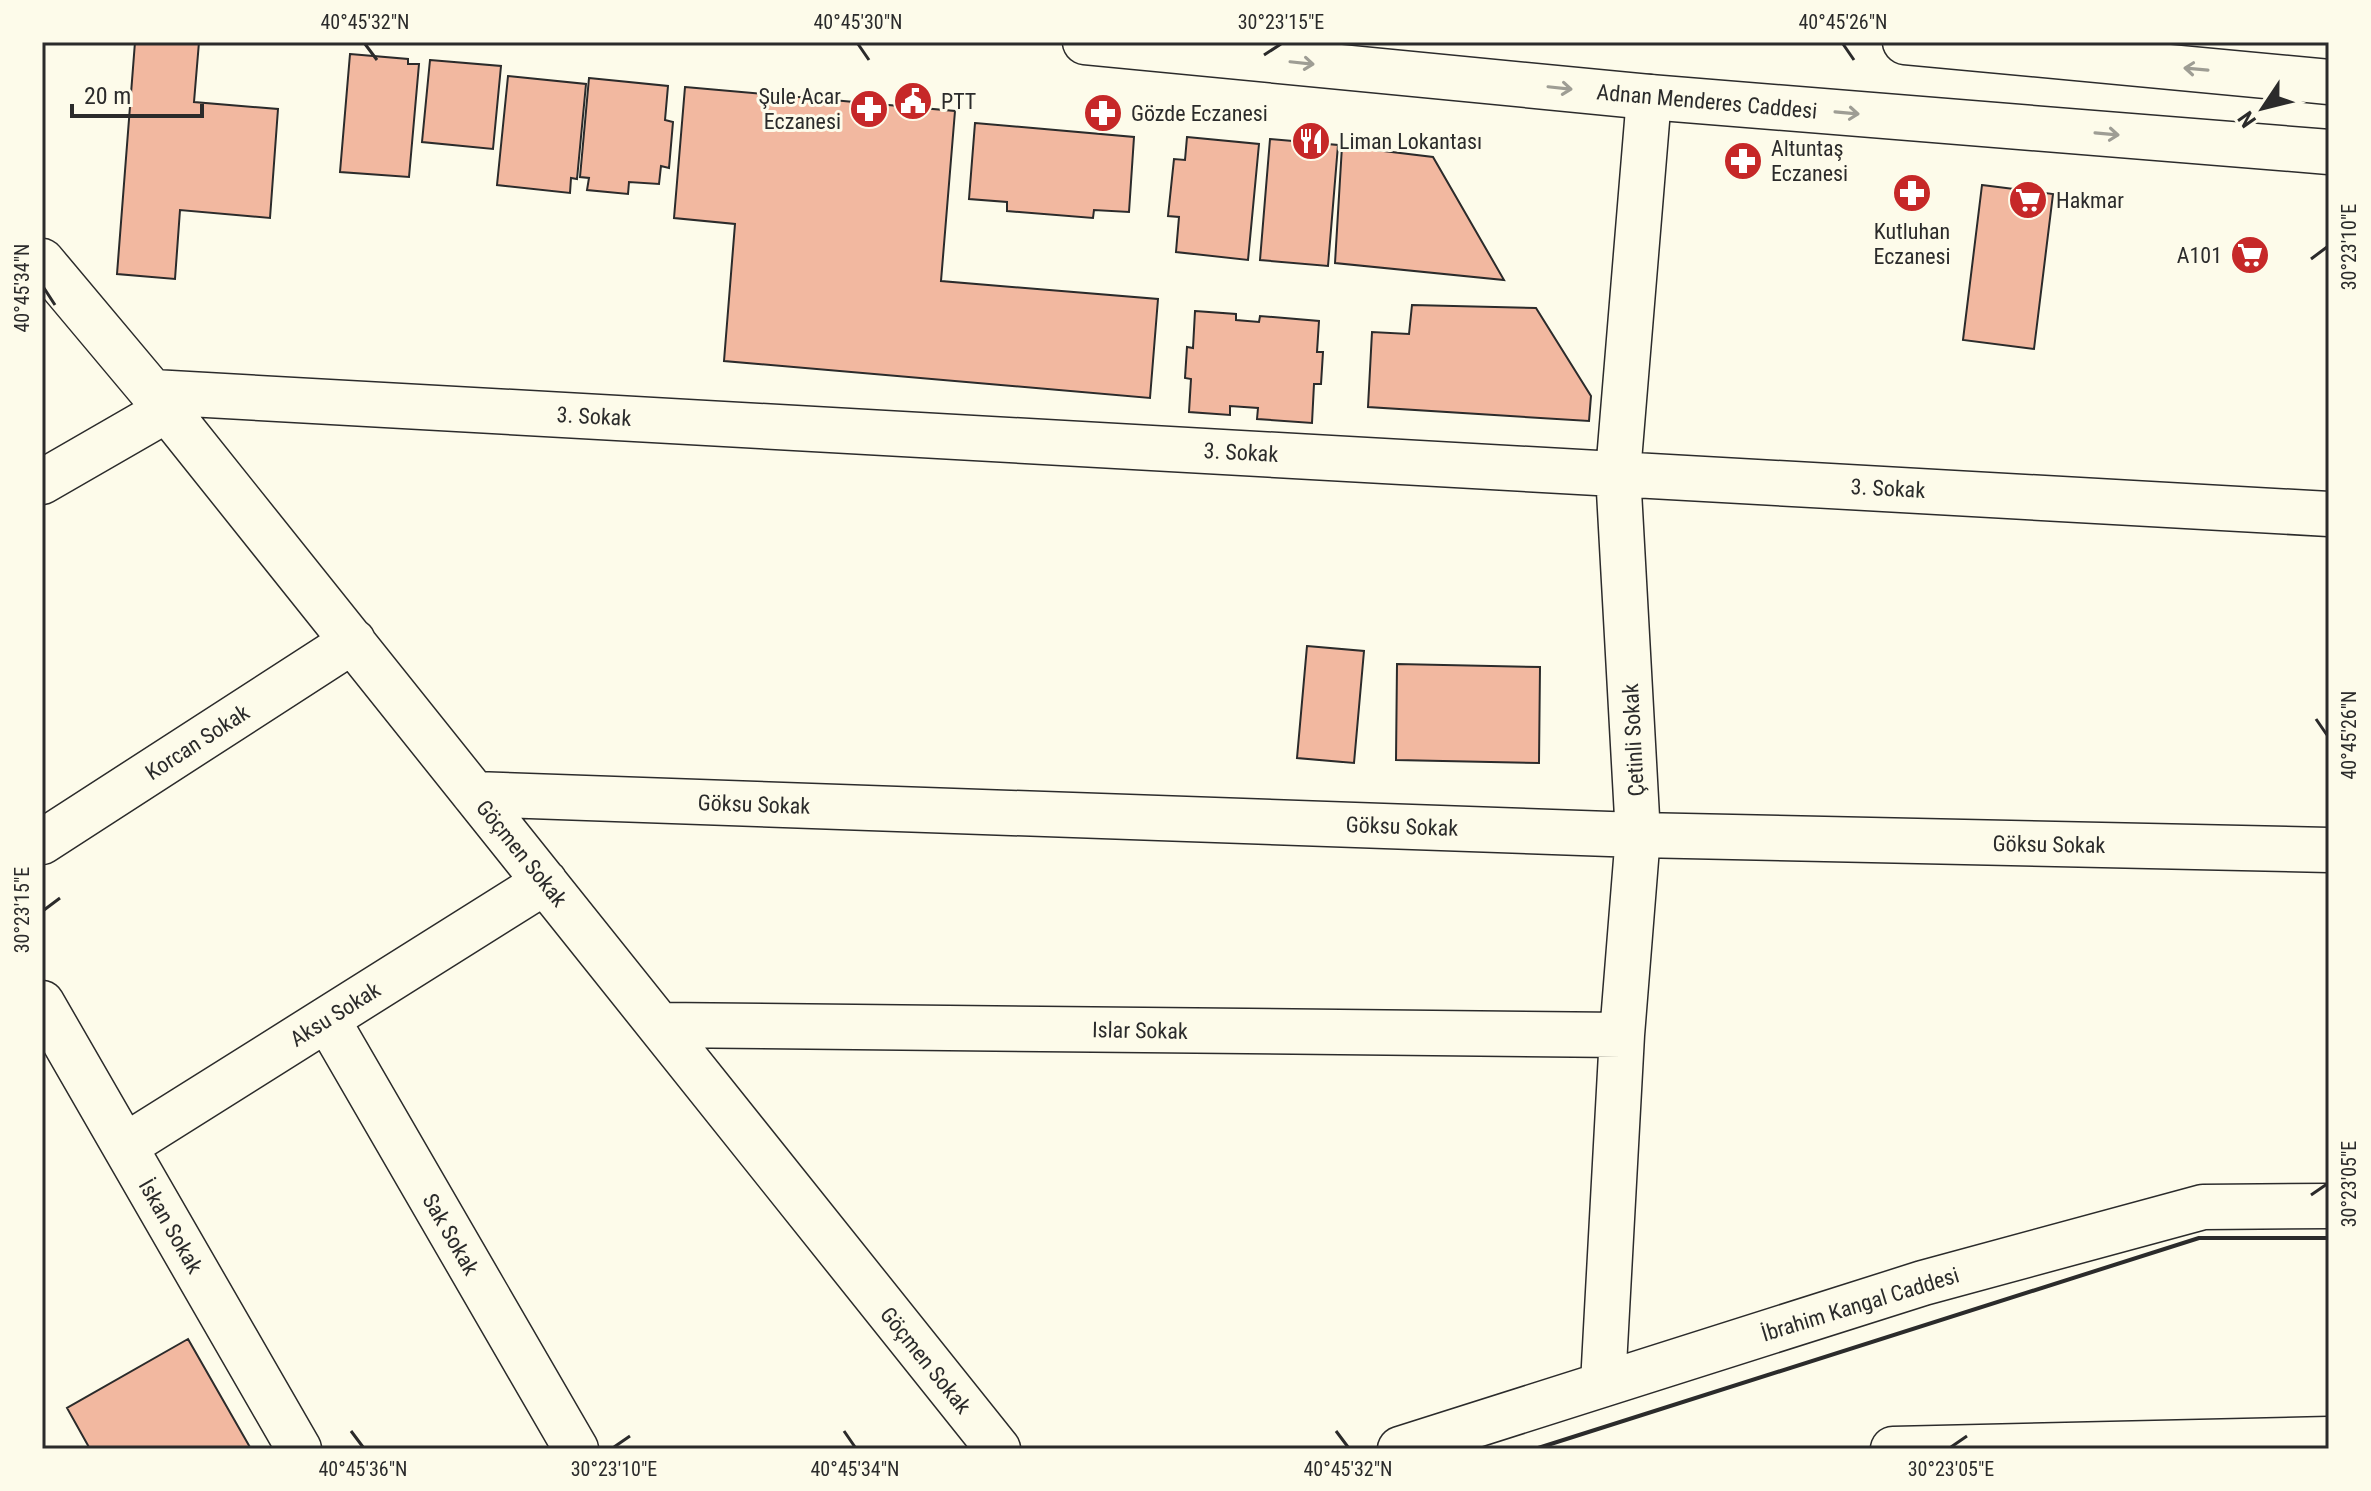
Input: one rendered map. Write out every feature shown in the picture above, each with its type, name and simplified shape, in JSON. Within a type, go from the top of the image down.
[{"type":"street","name":"Adnan Menderes Caddesi","points":[[1085,42],[1649,97],[2329,152]]},
{"type":"street","points":[[1905,42],[2329,82]]},
{"type":"street","name":"Çetinli Sokak","points":[[1603,1384],[1622,1035],[1638,835],[1618,473],[1649,97]]},
{"type":"street","name":"Göçmen Sokak","points":[[42,261],[160,401],[998,1449]]},
{"type":"street","points":[[42,482],[160,401]]},
{"type":"street","name":"3. Sokak","points":[[160,401],[1618,473],[2329,514]]},
{"type":"street","name":"Korcan Sokak","points":[[42,842],[353,641]]},
{"type":"street","name":"Göksu Sokak","points":[[474,794],[1638,835],[2329,850]]},
{"type":"street","name":"Aksu Sokak","points":[[125,1146],[545,882]]},
{"type":"street","name":"İskan Sokak","points":[[42,1003],[299,1449]]},
{"type":"street","name":"Sak Sokak","points":[[327,1019],[576,1449]]},
{"type":"street","name":"Islar Sokak","points":[[659,1025],[1622,1035]]},
{"type":"street","name":"İbrahim Kangal Caddesi","points":[[1400,1449],[1923,1283],[2203,1207],[2329,1206]]},
{"type":"street","points":[[1893,1449],[2329,1439]]},
{"type":"building","points":[[135,42],[199,42],[194,102],[278,109],[270,218],[180,210],[175,279],[117,274]]},
{"type":"building","points":[[350,54],[408,59],[408,64],[419,64],[409,177],[340,172]]},
{"type":"building","points":[[430,60],[501,66],[493,149],[422,142]]},
{"type":"building","points":[[508,76],[586,84],[577,179],[571,178],[570,193],[497,185]]},
{"type":"building","points":[[589,78],[668,86],[665,120],[673,122],[669,168],[661,166],[659,184],[629,182],[628,194],[587,190],[589,178],[580,177]]},
{"type":"building","points":[[685,87],[955,111],[941,281],[1158,299],[1150,398],[724,361],[735,224],[674,218]]},
{"type":"building","points":[[975,123],[1134,137],[1129,212],[1094,210],[1093,218],[1007,211],[1007,202],[969,199]]},
{"type":"building","points":[[1187,137],[1259,144],[1248,260],[1176,252],[1179,217],[1168,216],[1174,159],[1185,160]]},
{"type":"building","points":[[1270,139],[1338,145],[1328,266],[1260,260]]},
{"type":"building","points":[[1342,146],[1433,157],[1504,280],[1335,263]]},
{"type":"building","points":[[1982,185],[2053,194],[2034,349],[1963,340]]},
{"type":"building","points":[[1412,305],[1536,308],[1591,396],[1589,421],[1368,407],[1372,332],[1409,334]]},
{"type":"building","points":[[1195,311],[1236,314],[1236,320],[1259,322],[1260,316],[1319,321],[1317,352],[1323,352],[1321,384],[1314,384],[1312,423],[1257,419],[1258,408],[1230,406],[1230,415],[1189,412],[1191,379],[1185,378],[1187,347],[1193,348]]},
{"type":"building","points":[[1307,646],[1364,651],[1354,763],[1297,758]]},
{"type":"building","points":[[1397,664],[1540,667],[1539,763],[1396,760]]},
{"type":"building","points":[[188,1339],[251,1449],[90,1449],[67,1408]]},
{"type":"wall","points":[[1535,1449],[2199,1238],[2329,1238]]},
{"type":"place","name":"PTT","points":[[913,101]]},
{"type":"place","name":"Şule Acar Eczanesi","points":[[869,109]]},
{"type":"place","name":"Gözde Eczanesi","points":[[1103,113]]},
{"type":"place","name":"Liman Lokantası","points":[[1311,141]]},
{"type":"place","name":"Altuntaş Eczanesi","points":[[1743,161]]},
{"type":"place","name":"Kutluhan Eczanesi","points":[[1912,193]]},
{"type":"place","name":"Hakmar","points":[[2028,200]]},
{"type":"place","name":"A101","points":[[2250,255]]}]
